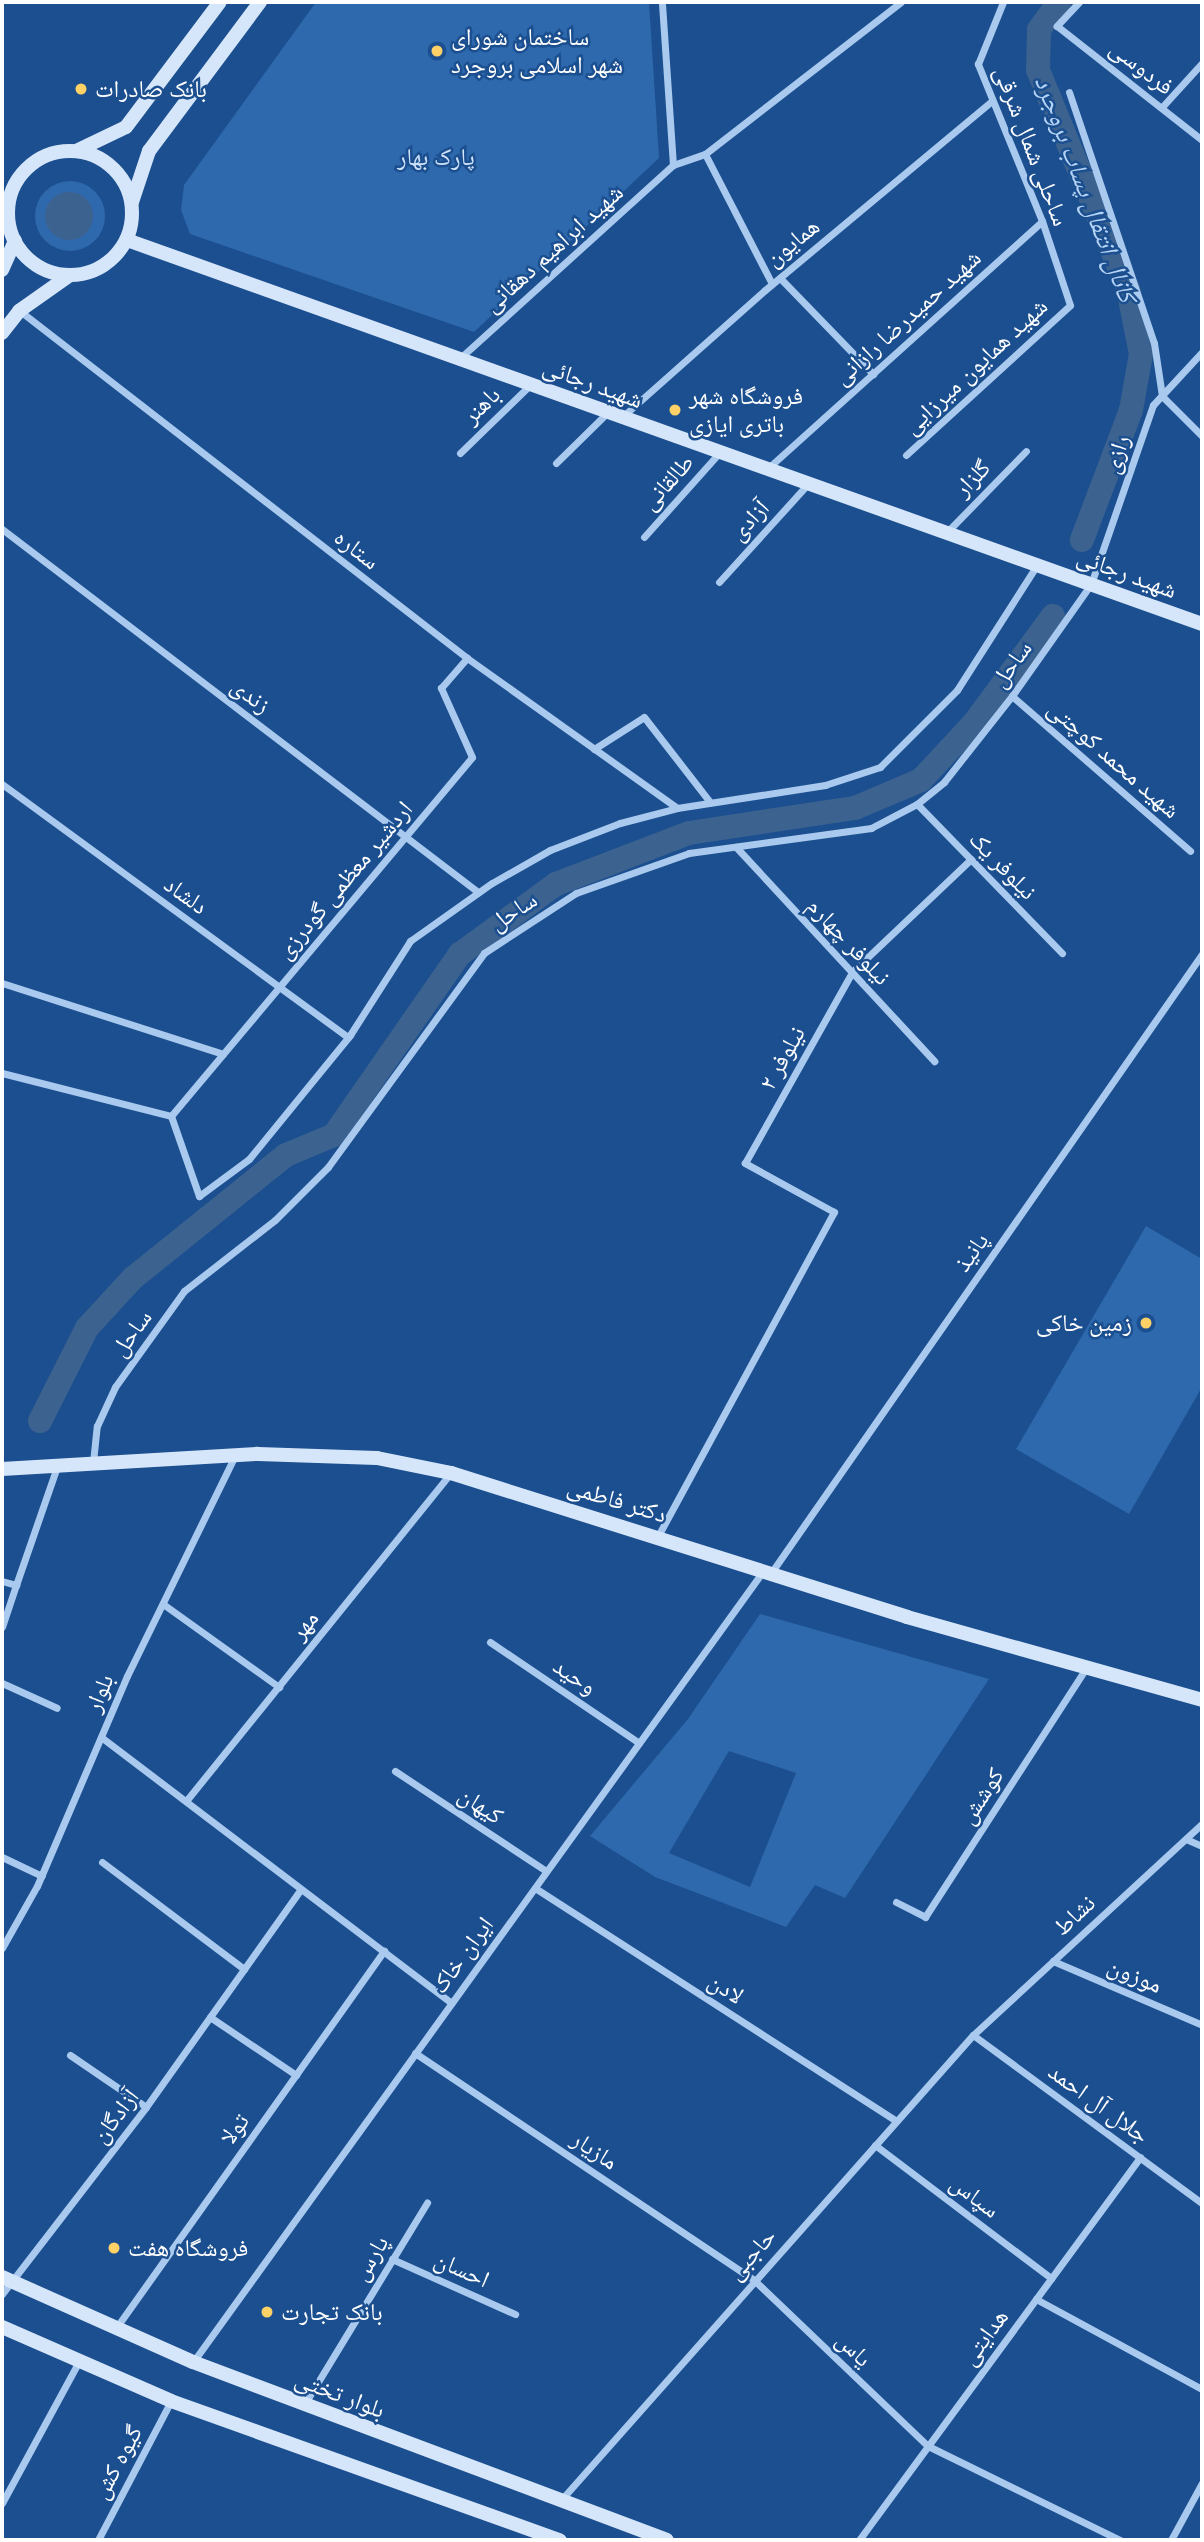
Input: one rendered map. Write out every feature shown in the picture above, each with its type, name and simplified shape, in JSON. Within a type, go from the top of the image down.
[{"type":"street","points":[[70,275],[38,266],[15,241],[9,227],[6,196],[42,157],[76,151],[127,127],[220,2]]},
{"type":"street","points":[[2,334],[19,311],[70,275],[104,265],[127,240],[132,202],[149,151],[260,2]]},
{"type":"street","points":[[662,2],[673,165]]},
{"type":"street","name":"شهید ابراهیم دهقانی","points":[[459,359],[673,165],[705,154],[901,2]]},
{"type":"street","name":"ساحلی شمال شرقی","points":[[1003,2],[978,64],[1042,222],[1070,305]]},
{"type":"street","name":"فردوسی","points":[[1079,2],[1057,26],[1202,141]]},
{"type":"street","points":[[1162,107],[1202,63]]},
{"type":"street","points":[[1069,92],[1154,343],[1162,396],[1202,436]]},
{"type":"street","name":"همایون","points":[[556,463],[992,101]]},
{"type":"street","points":[[76,151],[113,167],[132,202]]},
{"type":"street","points":[[705,154],[772,284]]},
{"type":"street","name":"شهید حمیدرضا رازانی","points":[[768,469],[1042,222]]},
{"type":"street","name":"شهید رجائی","points":[[127,240],[1202,624]]},
{"type":"street","points":[[2,270],[15,241]]},
{"type":"street","points":[[780,278],[873,374]]},
{"type":"street","name":"شهید همایون میرزایی","points":[[906,455],[1070,305]]},
{"type":"street","name":"ستاره","points":[[19,311],[467,659],[677,808]]},
{"type":"street","name":"رازی","points":[[1091,584],[1153,405],[1202,352]]},
{"type":"street","name":"باهنر","points":[[460,453],[530,384]]},
{"type":"street","name":"گلزار","points":[[947,533],[1026,451]]},
{"type":"street","name":"طالقانی","points":[[644,537],[720,452]]},
{"type":"street","name":"آزادی","points":[[719,582],[809,484]]},
{"type":"street","name":"زندی","points":[[2,529],[478,892]]},
{"type":"street","name":"ساحل","points":[[171,1116],[199,1196],[248,1159],[348,1037],[410,941],[478,892],[550,850],[677,808],[825,785],[880,768],[957,690],[1037,565]]},
{"type":"street","name":"ساحل","points":[[93,1462],[97,1426],[115,1387],[184,1291],[275,1220],[328,1167],[484,953],[576,893],[689,853],[871,828],[917,804],[944,782],[1013,696],[1091,584]]},
{"type":"street","name":"اردشیر معظمی گودرزی","points":[[171,1116],[472,757],[441,688],[467,659]]},
{"type":"street","name":"شهید محمد کوچتی","points":[[1013,696],[1189,851]]},
{"type":"street","points":[[594,749],[644,717],[710,802]]},
{"type":"street","name":"دلشاد","points":[[2,784],[348,1037]]},
{"type":"street","name":"نیلوفر یک","points":[[917,804],[1062,953]]},
{"type":"street","name":"نیلوفر چهارم","points":[[736,846],[934,1061]]},
{"type":"street","name":"نیلوفر ۲","points":[[658,1536],[834,1212],[745,1163],[852,972],[971,859]]},
{"type":"street","name":"پانیذ","points":[[767,1571],[1202,954]]},
{"type":"street","points":[[2,983],[223,1054]]},
{"type":"street","points":[[2,1073],[171,1116]]},
{"type":"street","name":"دکتر فاطمی","points":[[2,1469],[59,1463],[327,1454],[451,1473],[767,1571],[1202,1700]]},
{"type":"street","name":"بلوار","points":[[2,1948],[42,1876],[101,1737],[236,1455]]},
{"type":"street","points":[[2,1627],[59,1463]]},
{"type":"street","name":"مهر","points":[[186,1801],[451,1473]]},
{"type":"street","name":"ایران خاک","points":[[193,2362],[639,1742],[767,1571]]},
{"type":"street","points":[[2,1581],[16,1585]]},
{"type":"street","points":[[163,1604],[279,1687]]},
{"type":"street","name":"وحید","points":[[490,1642],[639,1742]]},
{"type":"street","name":"کوشش","points":[[896,1902],[925,1917],[1086,1667]]},
{"type":"street","points":[[2,1683],[57,1708]]},
{"type":"street","points":[[101,1737],[452,2003]]},
{"type":"street","name":"کیهان","points":[[395,1771],[546,1871]]},
{"type":"street","name":"نشاط","points":[[973,2035],[1202,1824]]},
{"type":"street","points":[[1186,1839],[1202,1846]]},
{"type":"street","points":[[2,1857],[42,1876]]},
{"type":"street","points":[[102,1862],[244,1969]]},
{"type":"street","name":"لادن","points":[[534,1888],[896,2121]]},
{"type":"street","name":"آزادگان","points":[[2,2294],[8,2280],[146,2107],[301,1889]]},
{"type":"street","name":"تولا","points":[[115,2328],[384,1951]]},
{"type":"street","name":"موزون","points":[[1053,1961],[1202,2025]]},
{"type":"street","points":[[210,2017],[296,2075]]},
{"type":"street","name":"حاجبی","points":[[561,2500],[973,2035]]},
{"type":"street","name":"جلال آل احمد","points":[[973,2035],[1202,2203]]},
{"type":"street","name":"مازیار","points":[[415,2053],[754,2280]]},
{"type":"street","points":[[70,2055],[146,2107]]},
{"type":"street","name":"سپاس","points":[[875,2144],[1051,2278]]},
{"type":"street","name":"هدایتی","points":[[859,2540],[1140,2157]]},
{"type":"street","name":"پارس","points":[[304,2405],[427,2203]]},
{"type":"street","name":"احسان","points":[[392,2259],[516,2314]]},
{"type":"street","name":"بلوار تختی","points":[[8,2280],[193,2362],[561,2500],[648,2537],[667,2540]]},
{"type":"street","name":"یاس","points":[[754,2280],[928,2446],[1120,2540]]},
{"type":"street","points":[[1036,2299],[1202,2389]]},
{"type":"street","points":[[2,2328],[171,2401],[551,2539]]},
{"type":"street","points":[[2,2503],[79,2361]]},
{"type":"street","name":"گیوه کش","points":[[98,2540],[171,2401]]},
{"type":"street","points":[[1171,2540],[1202,2483]]},
{"type":"green space","name":"پارک بهار","points":[[316,2],[649,2],[659,158],[474,332],[190,234],[181,210],[184,185]]},
{"type":"green space","points":[[77,181],[90,187],[99,196],[103,202],[103,230],[95,241],[84,249],[63,251],[45,241],[37,230],[35,209],[45,191],[56,183]]},
{"type":"green space","name":"زمین خاکی","points":[[1146,1226],[1202,1259],[1202,1387],[1129,1514],[1016,1449]]},
{"type":"green space","points":[[760,1614],[989,1679],[845,1898],[815,1885],[786,1927],[655,1877],[590,1836],[688,1719]],"holes":[[[729,1751],[796,1773],[750,1887],[669,1853]]]},
{"type":"shaded area","points":[[69,192],[78,193],[86,199],[92,207],[92,225],[86,233],[78,239],[69,240],[60,239],[52,233],[46,225],[45,216],[46,207],[52,199],[60,193]]},
{"type":"waterway","name":"کانال انتقال پساب بروجرد","points":[[1059,2],[1039,30],[1038,70],[1128,289],[1141,354],[1131,410],[1082,540]]},
{"type":"waterway","name":"کانال انتقال پساب بروجرد","points":[[40,1421],[87,1328],[133,1278],[286,1155],[334,1135],[460,954],[556,884],[689,833],[855,808],[921,780],[974,723],[1053,616]]},
{"type":"place","name":"ساختمان شورای شهر اسلامی بروجرد","points":[[437,51]]},
{"type":"place","name":"بانک صادرات","points":[[81,89]]},
{"type":"place","name":"فروشگاه شهر باتری ایازی","points":[[675,410]]},
{"type":"place","name":"زمین خاکی","points":[[1146,1323]]},
{"type":"place","name":"فروشگاه هفت","points":[[114,2248]]},
{"type":"place","name":"بانک تجارت","points":[[267,2312]]}]
